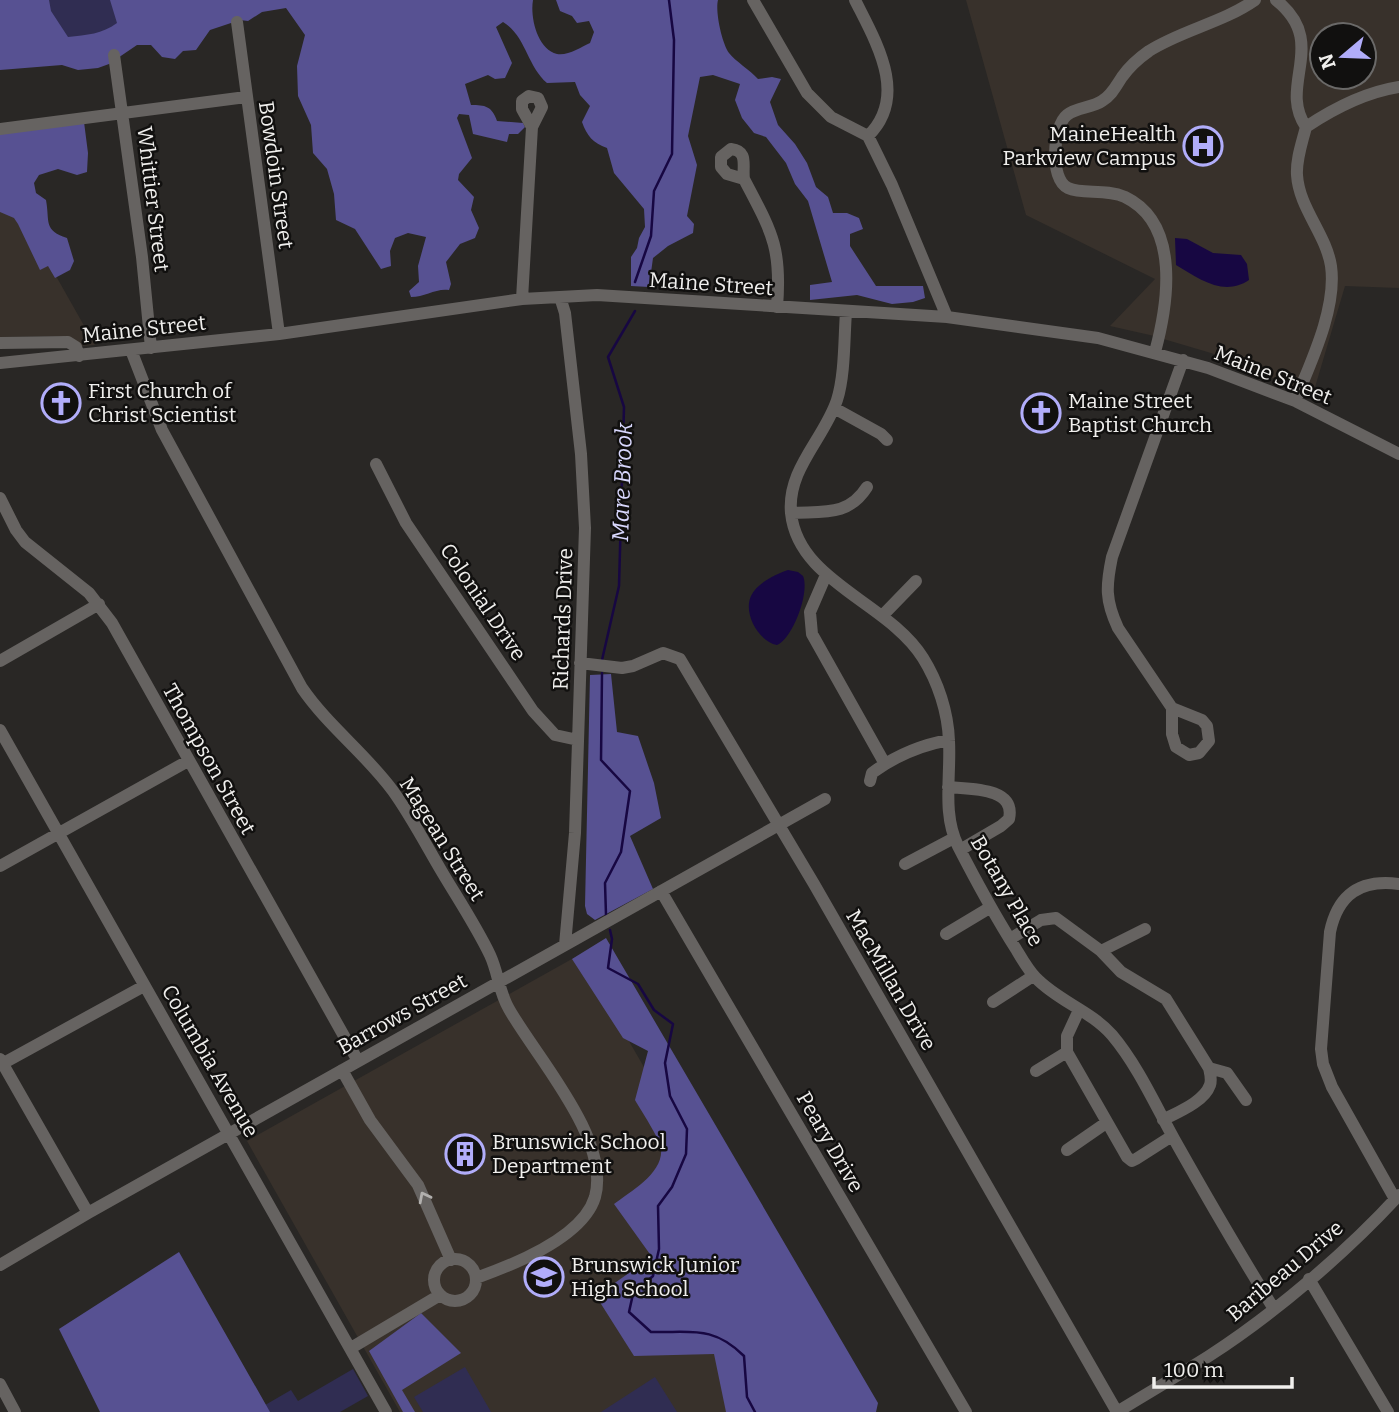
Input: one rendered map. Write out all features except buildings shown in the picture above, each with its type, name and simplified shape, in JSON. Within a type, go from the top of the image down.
[{"type":"street","points":[[753,0],[807,93],[831,117],[868,136],[892,185],[947,317]]},
{"type":"street","points":[[856,0],[889,79],[886,103],[876,128],[868,136]]},
{"type":"street","points":[[1155,352],[1164,315],[1167,282],[1164,249],[1159,234],[1141,208],[1127,198],[1109,191],[1068,188],[1060,182],[1055,157],[1060,123],[1067,114],[1099,104],[1108,98],[1124,74],[1148,52],[1177,36],[1219,20],[1255,0]]},
{"type":"street","points":[[1276,0],[1290,14],[1301,37],[1303,54],[1296,102],[1299,117],[1306,127]]},
{"type":"street","name":"Bowdoin Street","points":[[237,22],[279,334]]},
{"type":"street","name":"Whittier Street","points":[[114,55],[142,257],[151,348]]},
{"type":"street","points":[[1295,401],[1319,336],[1332,287],[1326,248],[1298,184],[1297,166],[1306,127],[1365,96],[1399,87]]},
{"type":"street","points":[[0,129],[246,97]]},
{"type":"street","points":[[522,299],[532,127]]},
{"type":"street","points":[[744,179],[775,242],[779,266],[777,307]]},
{"type":"street","name":"Maine Street","points":[[0,363],[279,334],[522,299],[597,295],[947,317],[1058,331],[1183,360],[1295,401],[1399,454]]},
{"type":"street","name":"Richards Drive","points":[[560,297],[565,313],[585,503],[574,858],[565,945]]},
{"type":"street","name":"Botany Place","points":[[846,312],[840,386],[834,408],[795,481],[791,513],[799,541],[811,560],[826,575],[883,615],[908,638],[932,673],[946,714],[949,740],[948,787],[957,844],[1033,976],[1110,1033],[1129,1059],[1275,1309]]},
{"type":"street","points":[[0,343],[68,342],[76,347],[79,356]]},
{"type":"street","name":"Magean Street","points":[[131,350],[163,430],[302,688],[396,796],[488,950],[509,1009],[566,1096],[585,1132],[596,1162],[597,1186],[588,1212],[575,1226],[521,1260],[476,1278],[473,1292],[465,1299],[454,1301],[440,1295],[351,1348]]},
{"type":"street","points":[[1172,708],[1118,628],[1106,589],[1112,557],[1183,360]]},
{"type":"street","points":[[834,408],[887,440]]},
{"type":"street","name":"Colonial Drive","points":[[376,464],[413,533],[533,711],[555,735],[578,740]]},
{"type":"street","points":[[791,513],[843,509],[858,500],[867,487]]},
{"type":"street","name":"Thompson Street","points":[[0,498],[16,530],[26,542],[99,604],[358,1061]]},
{"type":"street","points":[[826,575],[810,611],[811,634],[885,764]]},
{"type":"street","points":[[883,615],[916,581]]},
{"type":"street","points":[[0,661],[99,604]]},
{"type":"street","name":"MacMillan Drive","points":[[580,663],[622,668],[663,653],[680,659],[779,825],[1117,1412]]},
{"type":"street","name":"Columbia Avenue","points":[[0,730],[386,1412]]},
{"type":"street","points":[[870,781],[872,774],[885,764],[924,746],[949,740]]},
{"type":"street","points":[[0,866],[188,761]]},
{"type":"street","points":[[905,864],[1001,826],[1009,819],[1010,804],[1004,797],[948,787]]},
{"type":"street","name":"Barrows Street","points":[[0,1265],[825,799]]},
{"type":"street","points":[[1397,1197],[1332,1087],[1323,1064],[1321,1049],[1330,932],[1334,916],[1343,900],[1360,888],[1380,883],[1399,884]]},
{"type":"street","name":"Peary Drive","points":[[661,891],[966,1412]]},
{"type":"street","points":[[946,934],[991,907]]},
{"type":"street","points":[[1010,939],[1041,920],[1056,918],[1101,951],[1121,972],[1166,999],[1209,1068],[1210,1086],[1202,1097],[1163,1121]]},
{"type":"street","points":[[1101,951],[1145,929]]},
{"type":"street","points":[[993,1002],[1033,976]]},
{"type":"street","points":[[88,1213],[1,1062],[144,986]]},
{"type":"street","points":[[1079,1010],[1067,1036],[1067,1052],[1132,1161],[1172,1136]]},
{"type":"street","points":[[1036,1071],[1067,1052]]},
{"type":"street","points":[[1209,1068],[1227,1073],[1246,1100]]},
{"type":"street","points":[[342,1070],[370,1119],[418,1185],[451,1260]]},
{"type":"street","points":[[1068,1150],[1107,1123]]},
{"type":"street","name":"Baribeau Drive","points":[[1117,1412],[1210,1355],[1275,1309],[1397,1197]]},
{"type":"street","points":[[440,1295],[435,1287],[436,1273],[443,1264],[451,1260],[468,1264],[476,1278]]},
{"type":"street","points":[[1309,1279],[1388,1412]]},
{"type":"street","points":[[0,1384],[15,1412]]},
{"type":"shaded area","points":[[0,0],[314,0],[0,53]]},
{"type":"shaded area","points":[[0,0],[49,0],[51,11],[68,37],[100,32],[117,23],[110,0],[533,0],[536,32],[544,46],[561,54],[590,43],[594,32],[589,21],[577,23],[572,16],[560,11],[556,0],[718,0],[720,27],[729,53],[758,79],[781,79],[770,102],[778,125],[807,163],[816,187],[828,197],[833,213],[847,213],[859,218],[863,229],[850,234],[850,246],[876,286],[923,286],[925,298],[892,304],[857,295],[810,300],[810,285],[832,282],[808,201],[795,184],[786,163],[766,137],[754,133],[742,118],[735,100],[740,84],[713,75],[700,77],[688,136],[697,165],[687,216],[694,224],[693,233],[668,246],[653,258],[649,287],[631,286],[631,257],[645,227],[644,209],[614,173],[607,148],[594,141],[586,131],[582,122],[590,106],[580,95],[575,82],[547,83],[535,68],[517,35],[503,22],[496,27],[512,63],[505,78],[495,79],[488,75],[465,84],[471,105],[487,107],[497,121],[523,123],[525,127],[518,134],[509,134],[507,142],[473,134],[469,115],[459,114],[457,118],[472,158],[459,174],[458,180],[474,197],[471,210],[479,228],[475,238],[460,244],[446,262],[451,284],[449,290],[411,297],[409,291],[419,282],[418,266],[426,237],[408,233],[395,238],[390,251],[391,266],[381,269],[355,229],[336,220],[334,194],[327,169],[313,153],[311,125],[298,96],[297,66],[305,35],[286,8],[262,12],[248,21],[240,20],[210,30],[196,50],[183,51],[175,59],[162,57],[151,45],[137,45],[109,64],[98,68],[78,70],[62,65],[0,70]]},
{"type":"shaded area","name":"MaineHealth Parkview Campus","points":[[966,0],[1399,0],[1399,288],[1345,286],[1313,394],[1211,353],[1110,326],[1155,279],[1026,215]]},
{"type":"shaded area","points":[[84,122],[88,153],[87,172],[77,175],[58,169],[39,175],[34,183],[36,193],[46,200],[51,228],[67,238],[74,261],[70,270],[55,278],[48,266],[40,270],[14,218],[0,212],[0,130]]},
{"type":"shaded area","points":[[0,177],[95,345],[80,346],[61,336],[0,337]]},
{"type":"shaded area","points":[[1175,238],[1187,239],[1213,253],[1241,255],[1247,264],[1249,280],[1230,287],[1212,284],[1194,276],[1176,265]]},
{"type":"shaded area","points":[[788,570],[803,576],[804,593],[799,614],[789,634],[777,645],[758,632],[751,618],[749,603],[754,591],[762,583]]},
{"type":"shaded area","points":[[611,674],[617,732],[638,736],[654,783],[661,818],[630,836],[653,889],[595,920],[587,914],[585,906],[590,675]]},
{"type":"shaded area","points":[[606,938],[878,1403],[876,1412],[726,1412],[714,1354],[634,1356],[596,1296],[652,1257],[614,1204],[645,1181],[661,1157],[660,1144],[635,1100],[648,1051],[623,1038],[572,959]]},
{"type":"shaded area","name":"Brunswick Junior High School","points":[[579,955],[844,1412],[400,1412],[247,1141]]},
{"type":"shaded area","points":[[179,1252],[270,1412],[100,1412],[59,1329]]},
{"type":"shaded area","points":[[421,1313],[461,1353],[402,1390],[415,1412],[403,1412],[369,1351]]},
{"type":"shaded area","points":[[465,1367],[491,1412],[423,1412],[414,1397]]},
{"type":"shaded area","points":[[353,1369],[368,1396],[340,1412],[253,1412],[291,1390],[298,1401]]},
{"type":"shaded area","points":[[655,1377],[677,1412],[601,1412]]},
{"type":"waterway","name":"Mare Brook","points":[[635,282],[651,236],[654,191],[672,154],[674,40],[669,0]]},
{"type":"waterway","name":"Mare Brook","points":[[602,660],[619,586],[624,407],[608,357],[635,311]]},
{"type":"waterway","name":"Mare Brook","points":[[602,673],[601,760],[630,791],[621,852],[605,883],[606,915]]},
{"type":"waterway","name":"Mare Brook","points":[[610,930],[612,939],[608,968],[638,984],[654,1010],[673,1024],[665,1063],[670,1096],[687,1129],[686,1154],[672,1187],[658,1206],[659,1249],[653,1276],[633,1294],[629,1312],[651,1332],[701,1333],[722,1339],[733,1346],[744,1356],[747,1397],[755,1412]]},
{"type":"place","name":"MaineHealth Parkview Campus","points":[[1203,146]]},
{"type":"place","name":"First Church of Christ Scientist","points":[[61,403]]},
{"type":"place","name":"Maine Street Baptist Church","points":[[1041,413]]},
{"type":"place","name":"Brunswick School Department","points":[[465,1154]]},
{"type":"place","name":"Brunswick Junior High School","points":[[544,1277]]}]
